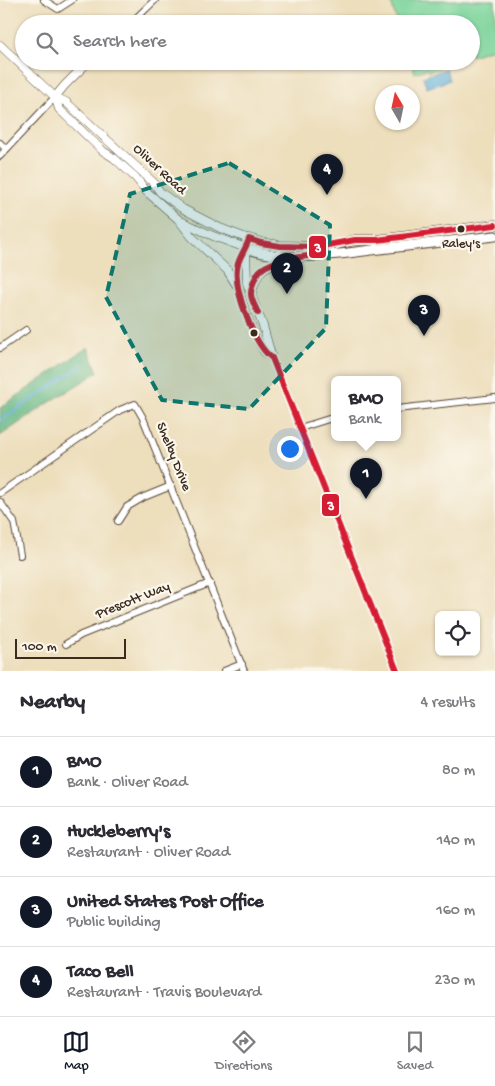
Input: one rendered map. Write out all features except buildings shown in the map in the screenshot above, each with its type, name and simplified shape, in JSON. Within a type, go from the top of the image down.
[{"type":"main road","points":[[249,239],[280,246],[318,247],[355,240],[377,240],[495,225]]},
{"type":"main road","points":[[246,248],[257,252],[297,257],[495,236]]},
{"type":"street","points":[[44,0],[58,9],[72,0]]},
{"type":"street","points":[[139,15],[155,0]]},
{"type":"street","name":"Oliver Road","points":[[0,45],[15,59]]},
{"type":"street","name":"Oliver Road","points":[[26,70],[55,97],[66,102],[154,183],[160,192],[183,209],[220,228],[249,239],[237,269],[238,288]]},
{"type":"street","points":[[0,156],[55,97],[64,84],[79,70]]},
{"type":"street","name":"Oliver Road","points":[[55,97],[59,109],[103,151],[114,158],[136,178],[147,192],[178,219],[192,237],[226,270],[238,288],[263,350],[272,358]]},
{"type":"street","points":[[0,143],[6,149]]},
{"type":"street","name":"Oliver Road","points":[[178,219],[213,236],[246,248]]},
{"type":"street","name":"Oliver Road","points":[[246,248],[247,283],[266,333],[272,358],[397,671]]},
{"type":"street","points":[[251,294],[261,269],[297,257]]},
{"type":"street","points":[[0,348],[26,330]]},
{"type":"street","points":[[401,409],[495,398]]},
{"type":"street","name":"Shelby Drive","points":[[0,493],[120,410],[135,404],[144,418],[244,671]]},
{"type":"street","points":[[300,428],[331,418]]},
{"type":"street","points":[[118,521],[128,507],[144,497],[171,486]]},
{"type":"street","points":[[0,502],[14,522],[20,555]]},
{"type":"street","name":"Prescott Way","points":[[66,644],[81,635],[210,583]]},
{"type":"street","points":[[224,671],[242,664]]},
{"type":"highlighted area","points":[[229,163],[330,225],[326,328],[249,409],[162,400],[106,297],[130,194]]},
{"type":"green space","points":[[390,0],[495,0],[495,48],[480,53],[480,15],[395,15]]},
{"type":"green space","points":[[88,347],[98,372],[0,436],[0,408]]},
{"type":"water","points":[[446,70],[450,80],[427,88],[423,77]]},
{"type":"waterway","points":[[0,421],[84,364]]},
{"type":"transit line","name":"3","points":[[397,671],[272,358],[265,351],[252,330],[242,303],[237,268],[249,239],[280,246],[317,247],[355,240],[377,240],[495,225]]},
{"type":"transit line","name":"3","points":[[258,313],[251,294],[254,280],[260,271],[266,266],[278,262],[308,256]]},
{"type":"place","name":"Taco Bell","points":[[327,195]]},
{"type":"place","name":"Raley's","points":[[461,229]]},
{"type":"place","name":"Huckleberry's","points":[[287,294]]},
{"type":"place","name":"United States Post Office","points":[[424,336]]},
{"type":"place","name":"BMO","points":[[366,499]]}]
